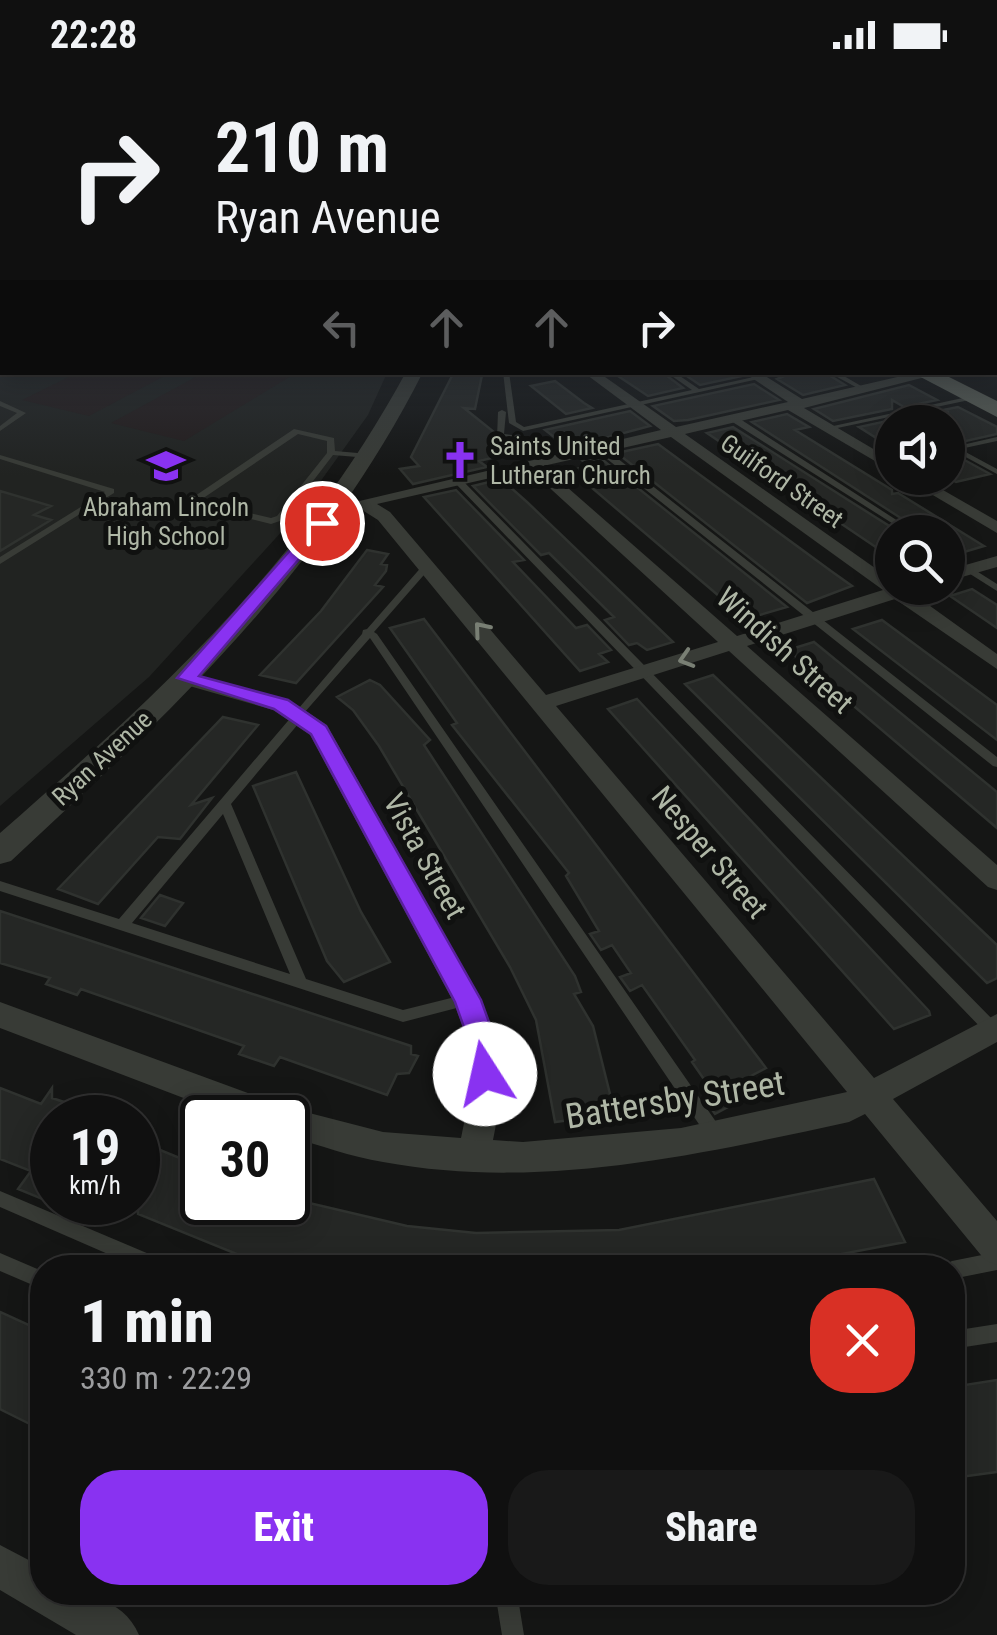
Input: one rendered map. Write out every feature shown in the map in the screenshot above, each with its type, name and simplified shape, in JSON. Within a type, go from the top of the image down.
[{"type":"main road","points":[[932,375],[997,410]]},
{"type":"street","name":"Ryan Avenue","points":[[0,852],[186,678],[347,504],[412,375]]},
{"type":"street","name":"Guilford Street","points":[[593,375],[672,434],[875,570]]},
{"type":"street","points":[[347,504],[459,482],[921,375]]},
{"type":"street","points":[[754,376],[875,456]]},
{"type":"street","name":"Windish Street","points":[[540,463],[733,644],[997,880]]},
{"type":"street","points":[[941,495],[997,528]]},
{"type":"street","name":"Nesper Street","points":[[347,504],[384,516],[428,566],[997,1248]]},
{"type":"street","points":[[965,571],[997,561]]},
{"type":"street","points":[[544,703],[875,599]]},
{"type":"street","name":"Guilford Street","points":[[923,605],[997,664]]},
{"type":"street","points":[[186,678],[299,714]]},
{"type":"street","name":"Vista Street","points":[[299,714],[318,730],[468,1000],[486,1050],[485,1099],[474,1155]]},
{"type":"street","points":[[0,1015],[214,1095]]},
{"type":"street","name":"Battersby Street","points":[[310,1127],[382,1147],[474,1155],[576,1156],[716,1136],[849,1107],[994,1028]]},
{"type":"street","points":[[0,1566],[30,1584]]},
{"type":"street","points":[[66,1605],[117,1635]]},
{"type":"lane","points":[[507,375],[516,428],[698,392],[754,376]]},
{"type":"lane","points":[[673,375],[698,392]]},
{"type":"lane","points":[[836,375],[864,390]]},
{"type":"lane","points":[[828,428],[972,398]]},
{"type":"lane","points":[[0,404],[22,413],[0,428]]},
{"type":"lane","points":[[502,412],[500,436],[517,438],[540,463]]},
{"type":"lane","points":[[734,419],[884,515]]},
{"type":"lane","points":[[297,431],[332,440],[331,453],[271,521],[192,502],[297,431]]},
{"type":"lane","points":[[997,438],[953,448],[997,472]]},
{"type":"lane","points":[[600,450],[997,763]]},
{"type":"lane","points":[[331,453],[369,456]]},
{"type":"lane","points":[[0,457],[111,491],[0,561]]},
{"type":"lane","points":[[459,482],[994,1028]]},
{"type":"lane","points":[[96,502],[168,518],[198,503]]},
{"type":"lane","points":[[290,504],[347,504]]},
{"type":"lane","points":[[122,925],[366,632],[428,566]]},
{"type":"lane","points":[[965,567],[997,588]]},
{"type":"lane","points":[[366,632],[374,636],[716,1136]]},
{"type":"lane","points":[[225,804],[300,983]]},
{"type":"lane","points":[[0,886],[404,1016],[468,1000]]},
{"type":"lane","points":[[0,1199],[131,1255]]},
{"type":"lane","points":[[965,1267],[997,1261]]},
{"type":"lane","points":[[0,1262],[30,1275]]},
{"type":"lane","points":[[965,1338],[997,1333]]},
{"type":"lane","points":[[508,1605],[512,1635]]},
{"type":"shaded area","name":"Abraham Lincoln High School","points":[[0,375],[386,375],[368,415],[295,517],[149,677],[0,806]]},
{"type":"shaded area","points":[[73,375],[166,375],[89,416],[22,400]]},
{"type":"shaded area","points":[[199,375],[293,375],[184,441],[111,423]]},
{"type":"building","points":[[452,375],[482,375],[475,409],[464,408],[494,432],[494,440],[507,443],[516,452],[479,461],[487,467],[413,484],[400,469],[419,466],[411,457]]},
{"type":"building","points":[[616,375],[666,375],[683,388],[648,396]]},
{"type":"building","points":[[685,375],[742,376],[700,385]]},
{"type":"building","points":[[787,375],[829,375],[845,385],[803,395],[777,379]]},
{"type":"building","points":[[555,381],[592,408],[566,414],[531,386]]},
{"type":"building","points":[[754,384],[779,400],[674,421],[653,406]]},
{"type":"building","points":[[909,385],[937,400],[901,405],[892,400],[892,405],[875,405],[875,412],[833,421],[814,409]]},
{"type":"building","points":[[630,411],[650,426],[568,448],[545,430]]},
{"type":"building","points":[[965,411],[997,427],[997,434],[965,441]]},
{"type":"building","points":[[787,414],[809,427],[795,430],[875,479],[875,495],[901,495],[934,515],[896,515],[752,422]]},
{"type":"building","points":[[875,424],[875,437],[859,427]]},
{"type":"building","points":[[733,427],[875,517],[875,547],[707,433]]},
{"type":"building","points":[[658,444],[852,586],[807,603],[617,453]]},
{"type":"building","points":[[599,457],[787,607],[746,619],[571,470],[590,466],[583,461]]},
{"type":"building","points":[[965,460],[990,474],[965,480]]},
{"type":"building","points":[[501,479],[673,642],[647,650],[637,643],[629,645],[605,620],[614,617],[549,553],[541,555],[473,486]]},
{"type":"building","points":[[456,490],[524,560],[513,562],[576,628],[587,625],[611,650],[599,654],[608,662],[580,671],[424,497]]},
{"type":"building","points":[[0,491],[51,506],[34,515],[51,520],[0,551]]},
{"type":"building","points":[[965,534],[984,546],[965,552]]},
{"type":"building","points":[[367,550],[388,554],[381,564],[387,565],[386,571],[375,585],[383,587],[296,683],[260,675],[321,611]]},
{"type":"building","points":[[972,589],[997,605],[997,628],[963,605],[965,591]]},
{"type":"building","points":[[424,619],[766,1068],[749,1077],[758,1091],[715,1114],[705,1100],[715,1095],[692,1062],[695,1060],[642,985],[630,991],[620,977],[631,973],[612,945],[601,950],[590,934],[599,931],[566,876],[569,873],[452,725],[457,723],[390,628]]},
{"type":"building","points":[[882,620],[997,705],[997,740],[853,629]]},
{"type":"building","points":[[814,642],[997,792],[997,828],[788,650]]},
{"type":"building","points":[[713,675],[997,945],[997,978],[987,983],[685,684]]},
{"type":"building","points":[[370,680],[380,685],[430,740],[424,745],[575,976],[581,992],[574,994],[593,1026],[615,1114],[555,1122],[536,1020],[510,967],[379,746],[353,710],[337,697]]},
{"type":"building","points":[[637,699],[930,1015],[894,1029],[608,709]]},
{"type":"building","points":[[223,717],[258,725],[191,805],[212,798],[180,839],[158,837],[98,904],[58,889]]},
{"type":"building","points":[[296,772],[361,912],[390,962],[344,982],[327,961],[253,786]]},
{"type":"building","points":[[160,895],[183,903],[165,926],[141,918]]},
{"type":"building","points":[[0,911],[411,1046],[411,1054],[418,1056],[409,1073],[397,1074],[387,1095],[280,1057],[274,1066],[239,1054],[244,1046],[81,989],[77,995],[46,984],[50,978],[0,963]]},
{"type":"building","points":[[0,1088],[30,1100],[30,1171],[0,1159]]},
{"type":"building","points":[[160,1150],[180,1158],[180,1225],[310,1225],[310,1203],[407,1226],[476,1233],[619,1230],[874,1179],[905,1242],[836,1255],[239,1255],[160,1223]]},
{"type":"building","points":[[30,1172],[30,1194],[18,1189]]},
{"type":"building","points":[[0,1312],[30,1326],[30,1424],[0,1409]]},
{"type":"building","points":[[997,1380],[997,1472],[965,1476],[965,1385]]},
{"type":"place","name":"Saints United Lutheran Church","points":[[460,460]]},
{"type":"place","name":"Abraham Lincoln High School","points":[[166,466]]},
{"type":"route","points":[[322,523],[186,678],[281,704],[318,730],[468,1000],[486,1050],[485,1074]]}]
